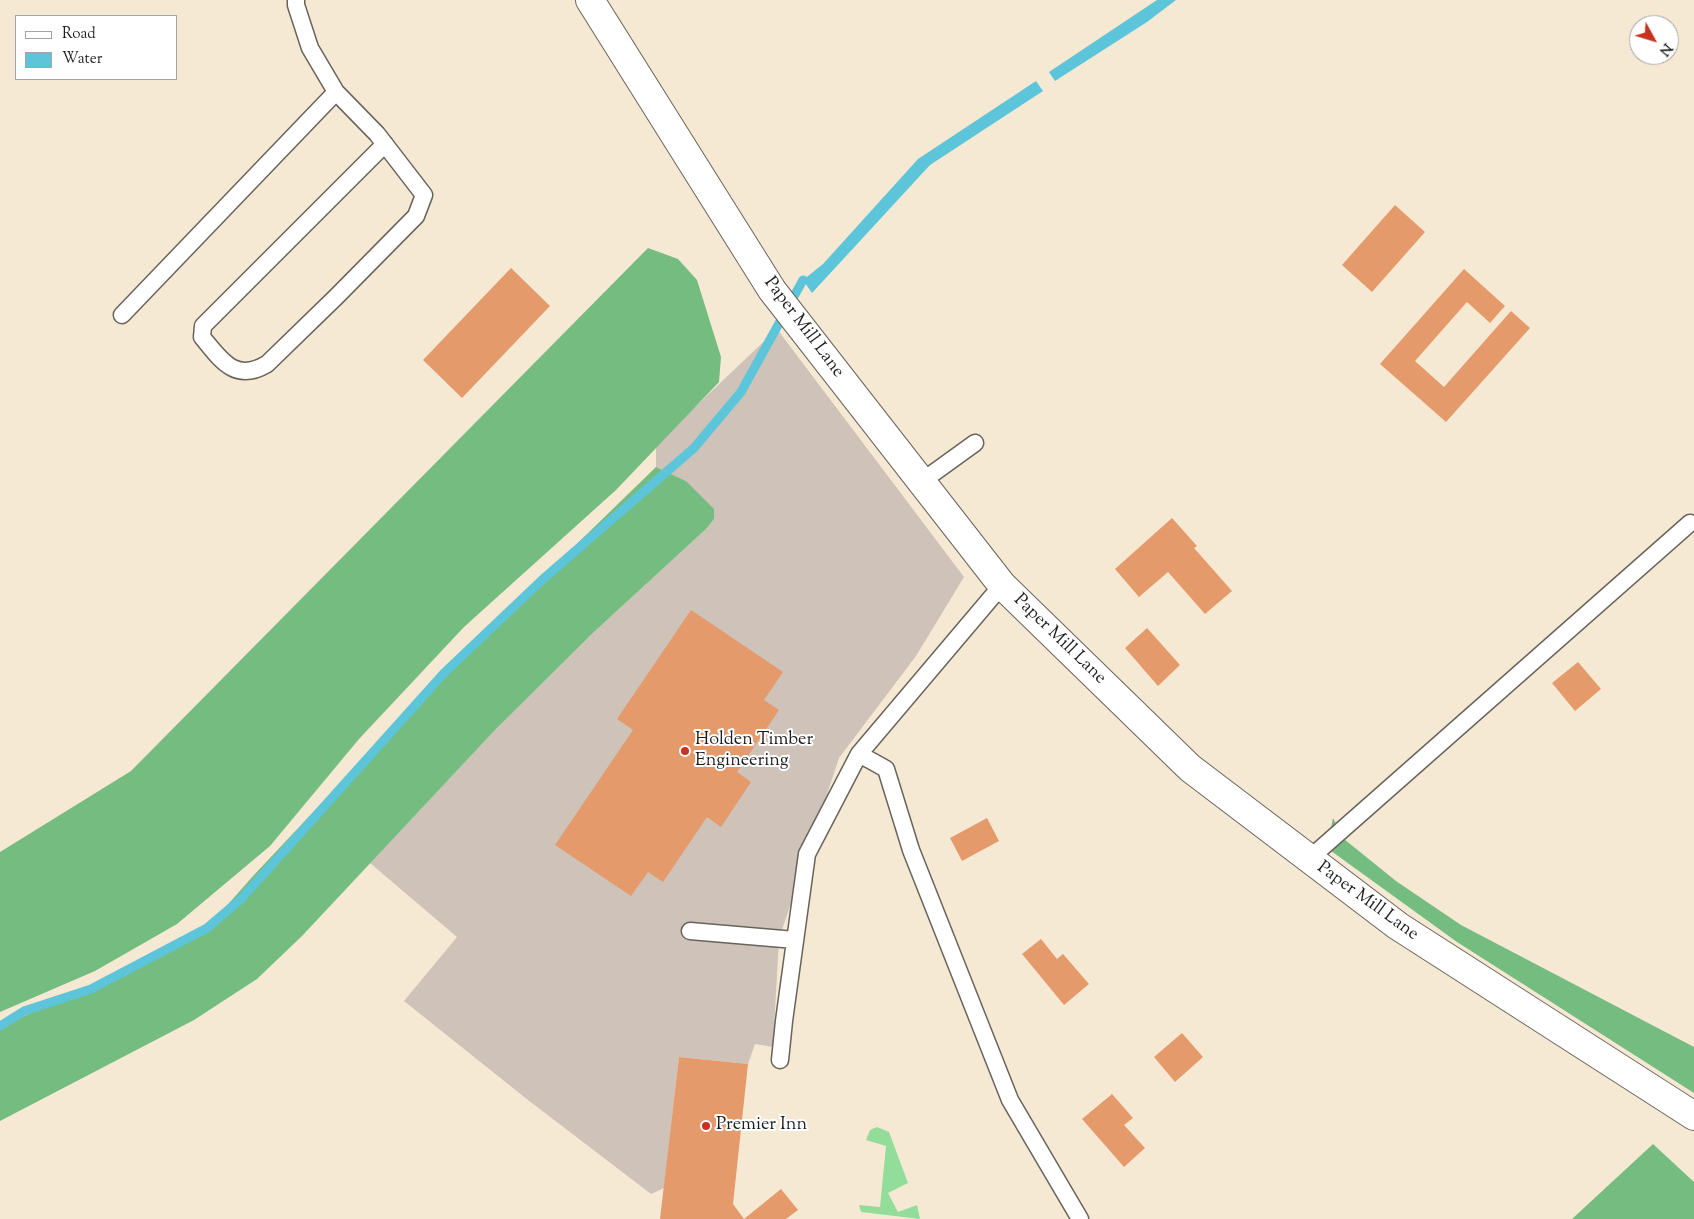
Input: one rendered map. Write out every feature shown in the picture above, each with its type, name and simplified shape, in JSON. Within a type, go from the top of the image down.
[{"type":"street","name":"Paper Mill Lane","points":[[590,0],[772,290],[1002,585],[1190,768],[1398,926],[1694,1116]]},
{"type":"lane","points":[[296,0],[310,48],[336,92],[386,144],[424,194],[416,216],[267,364],[256,370],[239,371],[228,365],[202,337],[203,326],[386,144]]},
{"type":"lane","points":[[122,315],[336,92]]},
{"type":"lane","points":[[921,482],[975,444]]},
{"type":"lane","points":[[1309,859],[1690,523]]},
{"type":"lane","points":[[780,1060],[807,854],[859,754],[1002,585]]},
{"type":"lane","points":[[859,754],[886,769],[911,850],[1010,1100],[1080,1219]]},
{"type":"lane","points":[[690,931],[795,940]]},
{"type":"shaded area","points":[[777,329],[964,577],[916,656],[839,758],[779,939],[773,1047],[755,1044],[748,1064],[679,1057],[664,1188],[651,1194],[528,1100],[404,1001],[457,937],[370,863],[495,730],[595,631],[706,529],[714,519],[686,481],[656,467],[656,444]]},
{"type":"green space","points":[[648,248],[678,259],[697,280],[721,357],[719,382],[616,490],[464,627],[359,739],[270,846],[177,924],[95,971],[0,1012],[0,852],[131,771]]},
{"type":"green space","points":[[656,467],[686,481],[714,509],[714,519],[706,529],[595,631],[495,730],[302,936],[257,979],[194,1020],[0,1121],[0,1027],[110,977],[169,945],[207,928],[254,875],[444,673]]},
{"type":"green space","points":[[1333,818],[1344,839],[1396,881],[1461,925],[1694,1047],[1694,1093],[1457,942],[1327,848]]},
{"type":"green space","points":[[877,1127],[889,1132],[908,1183],[888,1193],[898,1212],[917,1205],[920,1219],[861,1212],[859,1205],[880,1207],[886,1146],[866,1140],[870,1130]]},
{"type":"green space","points":[[1653,1144],[1694,1182],[1694,1219],[1572,1219]]},
{"type":"water","points":[[1157,0],[1176,0],[1147,22],[1055,81],[1049,72]]},
{"type":"water","points":[[1036,81],[1043,91],[930,165],[812,293],[803,280],[823,264],[918,159]]},
{"type":"building","points":[[1395,205],[1425,232],[1372,292],[1342,265]]},
{"type":"building","points":[[511,268],[550,306],[462,398],[423,360]]},
{"type":"building","points":[[1464,269],[1505,306],[1490,323],[1467,302],[1415,361],[1444,387],[1511,311],[1530,328],[1446,422],[1380,364]]},
{"type":"building","points":[[1172,518],[1197,546],[1194,548],[1232,591],[1205,614],[1168,572],[1139,597],[1115,569]]},
{"type":"building","name":"Holden Timber Engineering","points":[[691,610],[783,672],[764,700],[779,710],[737,772],[751,782],[721,827],[707,817],[663,882],[648,872],[631,896],[555,845],[633,730],[617,719]]},
{"type":"building","points":[[1147,628],[1180,665],[1158,686],[1125,648]]},
{"type":"building","points":[[1578,662],[1601,689],[1575,711],[1552,683]]},
{"type":"building","points":[[987,818],[999,841],[962,861],[950,838]]},
{"type":"building","points":[[1041,939],[1057,959],[1063,954],[1089,984],[1064,1005],[1022,954]]},
{"type":"building","points":[[1182,1033],[1203,1057],[1175,1082],[1154,1057]]},
{"type":"building","name":"Premier Inn","points":[[679,1057],[748,1064],[733,1204],[744,1219],[660,1219]]},
{"type":"building","points":[[1112,1094],[1133,1118],[1124,1125],[1145,1148],[1124,1167],[1082,1119]]},
{"type":"building","points":[[781,1189],[798,1210],[786,1219],[744,1219]]},
{"type":"waterway","points":[[0,1026],[24,1011],[91,989],[207,928],[241,899],[444,673],[543,579],[694,448],[741,392],[803,280]]},
{"type":"place","name":"Holden Timber Engineering","points":[[685,751]]},
{"type":"place","name":"Premier Inn","points":[[706,1126]]}]
